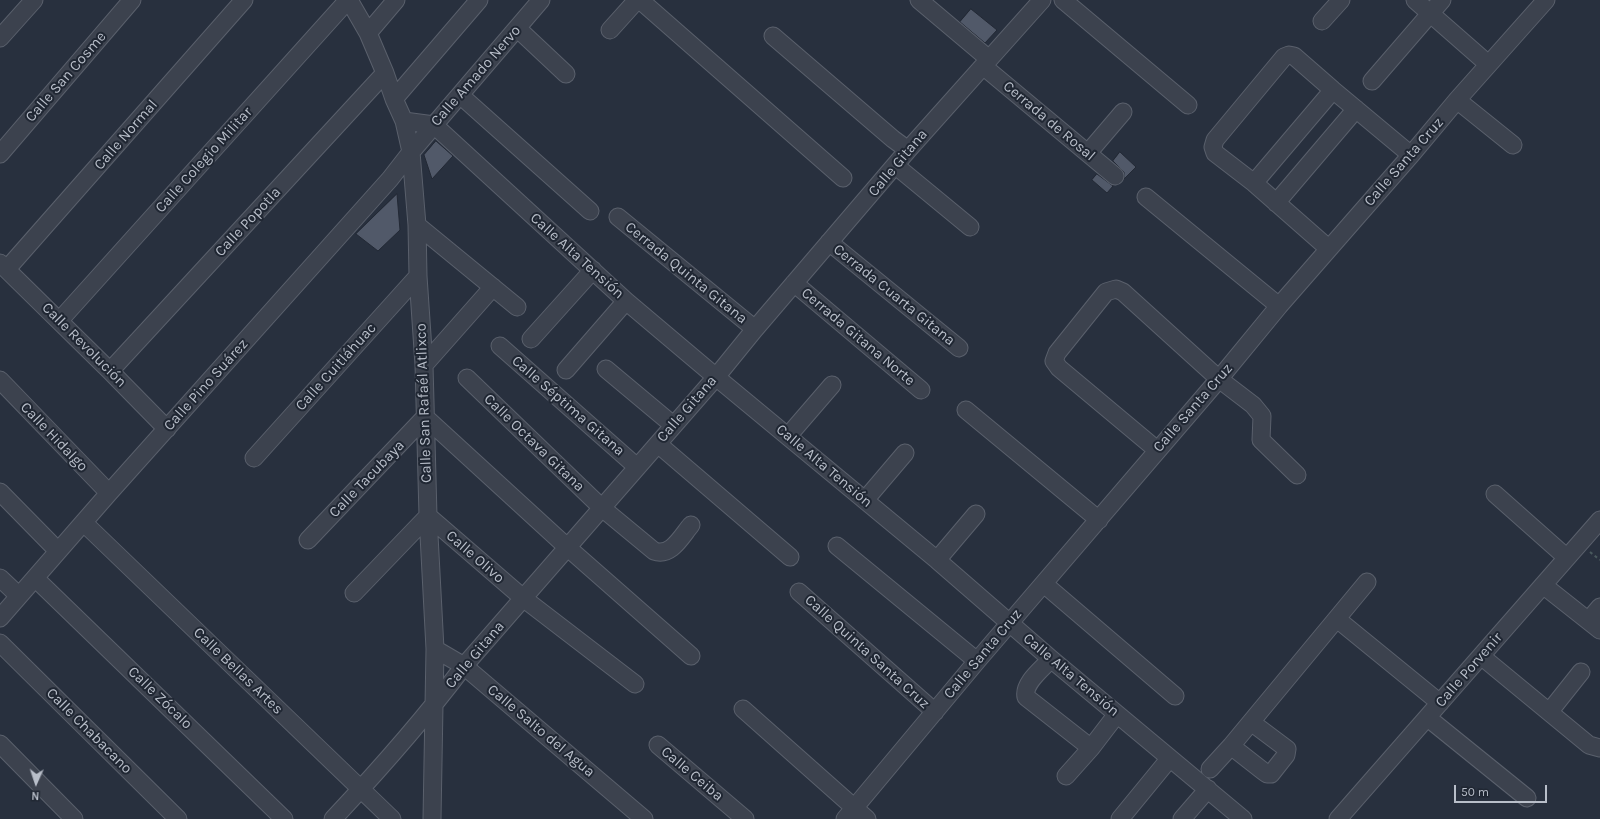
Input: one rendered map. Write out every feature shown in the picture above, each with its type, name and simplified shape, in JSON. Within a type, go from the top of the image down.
[{"type":"street","points":[[0,38],[34,0]]},
{"type":"street","name":"Calle San Cosme","points":[[0,154],[132,0]]},
{"type":"street","name":"Calle Normal","points":[[4,266],[244,0]]},
{"type":"street","name":"Calle San Rafaél Atlixco","points":[[348,0],[368,33],[385,73],[394,99],[404,121],[411,152],[417,225],[418,276],[424,365],[428,516],[435,649],[432,819]]},
{"type":"street","name":"Calle Colegio Militar","points":[[60,320],[348,0]]},
{"type":"street","points":[[368,33],[396,0]]},
{"type":"street","points":[[394,99],[479,0]]},
{"type":"street","name":"Calle Amado Nervo","points":[[411,152],[541,0]]},
{"type":"street","points":[[610,30],[638,0],[843,178]]},
{"type":"street","name":"Cerrada de Rosal","points":[[919,0],[986,62],[1115,176]]},
{"type":"street","name":"Calle Gitana","points":[[333,819],[362,789],[434,705],[464,666],[716,377],[755,329],[896,166],[908,150],[1042,0]]},
{"type":"street","points":[[1063,0],[1188,105]]},
{"type":"street","points":[[1322,21],[1341,0]]},
{"type":"street","points":[[1415,0],[1488,64]]},
{"type":"street","points":[[1372,81],[1442,0]]},
{"type":"street","name":"Calle Santa Cruz","points":[[849,814],[1010,622],[1219,379],[1328,248],[1411,155],[1488,64],[1546,0]]},
{"type":"street","points":[[517,28],[566,74]]},
{"type":"street","points":[[773,36],[893,139],[908,150]]},
{"type":"street","points":[[1328,248],[1254,183],[1215,153],[1213,147],[1215,140],[1284,57],[1289,55],[1294,56],[1411,155]]},
{"type":"street","name":"Calle Popotla","points":[[110,371],[385,73]]},
{"type":"street","points":[[1254,183],[1333,90]]},
{"type":"street","points":[[460,95],[590,211]]},
{"type":"street","points":[[1457,100],[1514,145]]},
{"type":"street","points":[[1276,202],[1356,109]]},
{"type":"street","points":[[1088,153],[1123,112]]},
{"type":"street","points":[[404,121],[434,125]]},
{"type":"street","name":"Calle Alta Tensión","points":[[434,125],[626,301],[938,560],[1051,659],[1242,819]]},
{"type":"street","name":"Calle Pino Suárez","points":[[0,618],[109,493],[390,179],[411,152]]},
{"type":"street","points":[[896,166],[970,227]]},
{"type":"street","points":[[1146,196],[1279,306]]},
{"type":"street","name":"Cerrada Quinta Gitana","points":[[618,217],[755,329]]},
{"type":"street","points":[[417,225],[518,307]]},
{"type":"street","name":"Cerrada Cuarta Gitana","points":[[830,242],[959,348]]},
{"type":"street","name":"Calle Revolución","points":[[4,266],[60,320],[167,429]]},
{"type":"street","points":[[531,339],[593,270]]},
{"type":"street","name":"Calle Cuitláhuac","points":[[254,458],[418,276]]},
{"type":"street","name":"Cerrada Gitana Norte","points":[[794,283],[921,390]]},
{"type":"street","points":[[424,365],[492,287]]},
{"type":"street","points":[[1157,450],[1059,368],[1054,361],[1057,353],[1106,292],[1116,289],[1123,292],[1219,379],[1253,404],[1262,416],[1261,440],[1297,476]]},
{"type":"street","points":[[566,370],[626,301]]},
{"type":"street","name":"Calle Séptima Gitana","points":[[500,346],[637,467]]},
{"type":"street","points":[[606,369],[673,425]]},
{"type":"street","name":"Calle Octava Gitana","points":[[467,378],[602,508],[654,551],[661,553],[669,551],[691,525]]},
{"type":"street","name":"Calle Hidalgo","points":[[0,380],[109,493]]},
{"type":"street","points":[[788,436],[832,384]]},
{"type":"street","points":[[966,410],[1099,520]]},
{"type":"street","points":[[425,417],[567,547],[690,656]]},
{"type":"street","name":"Calle Tacubaya","points":[[308,540],[425,417]]},
{"type":"street","points":[[658,444],[790,557]]},
{"type":"street","points":[[865,500],[905,454]]},
{"type":"street","points":[[0,492],[58,551]]},
{"type":"street","points":[[1495,494],[1566,557]]},
{"type":"street","points":[[938,560],[976,514]]},
{"type":"street","points":[[354,593],[428,516]]},
{"type":"street","name":"Calle Olivo","points":[[428,516],[523,598],[635,684]]},
{"type":"street","name":"Calle Porvenir","points":[[1338,819],[1600,520]]},
{"type":"street","name":"Calle Bellas Artes","points":[[84,523],[392,819]]},
{"type":"street","points":[[837,546],[977,661]]},
{"type":"street","points":[[0,578],[19,596]]},
{"type":"street","name":"Calle Zócalo","points":[[35,578],[284,819]]},
{"type":"street","points":[[1210,769],[1232,746],[1367,582]]},
{"type":"street","points":[[1044,584],[1175,696]]},
{"type":"street","points":[[1544,585],[1594,625],[1600,607]]},
{"type":"street","name":"Calle Quinta Santa Cruz","points":[[799,592],[935,712]]},
{"type":"street","points":[[1337,619],[1440,703]]},
{"type":"street","name":"Calle Chabacano","points":[[0,643],[178,819]]},
{"type":"street","name":"Calle Salto del Agua","points":[[435,649],[464,666],[644,819]]},
{"type":"street","points":[[1481,656],[1550,711],[1589,745],[1600,748]]},
{"type":"street","points":[[1051,659],[1028,685],[1025,691],[1026,696],[1090,748]]},
{"type":"street","points":[[1550,711],[1581,672]]},
{"type":"street","points":[[743,709],[849,814],[867,819]]},
{"type":"street","points":[[1066,776],[1118,714]]},
{"type":"street","points":[[1428,718],[1527,798]]},
{"type":"street","points":[[1232,746],[1267,774],[1271,774],[1286,755],[1287,749],[1251,722]]},
{"type":"street","points":[[0,744],[74,819]]},
{"type":"street","name":"Calle Ceiba","points":[[658,745],[745,819]]},
{"type":"street","points":[[1120,819],[1170,758]]},
{"type":"street","points":[[1182,819],[1208,789]]},
{"type":"building","points":[[971,9],[997,30],[985,43],[960,22]]},
{"type":"building","points":[[436,141],[453,156],[432,179],[424,155]]},
{"type":"building","points":[[1120,152],[1136,167],[1124,179],[1124,172],[1113,161]]},
{"type":"building","points":[[1097,174],[1113,186],[1107,193],[1092,180]]},
{"type":"building","points":[[397,194],[400,230],[378,251],[356,234]]}]
